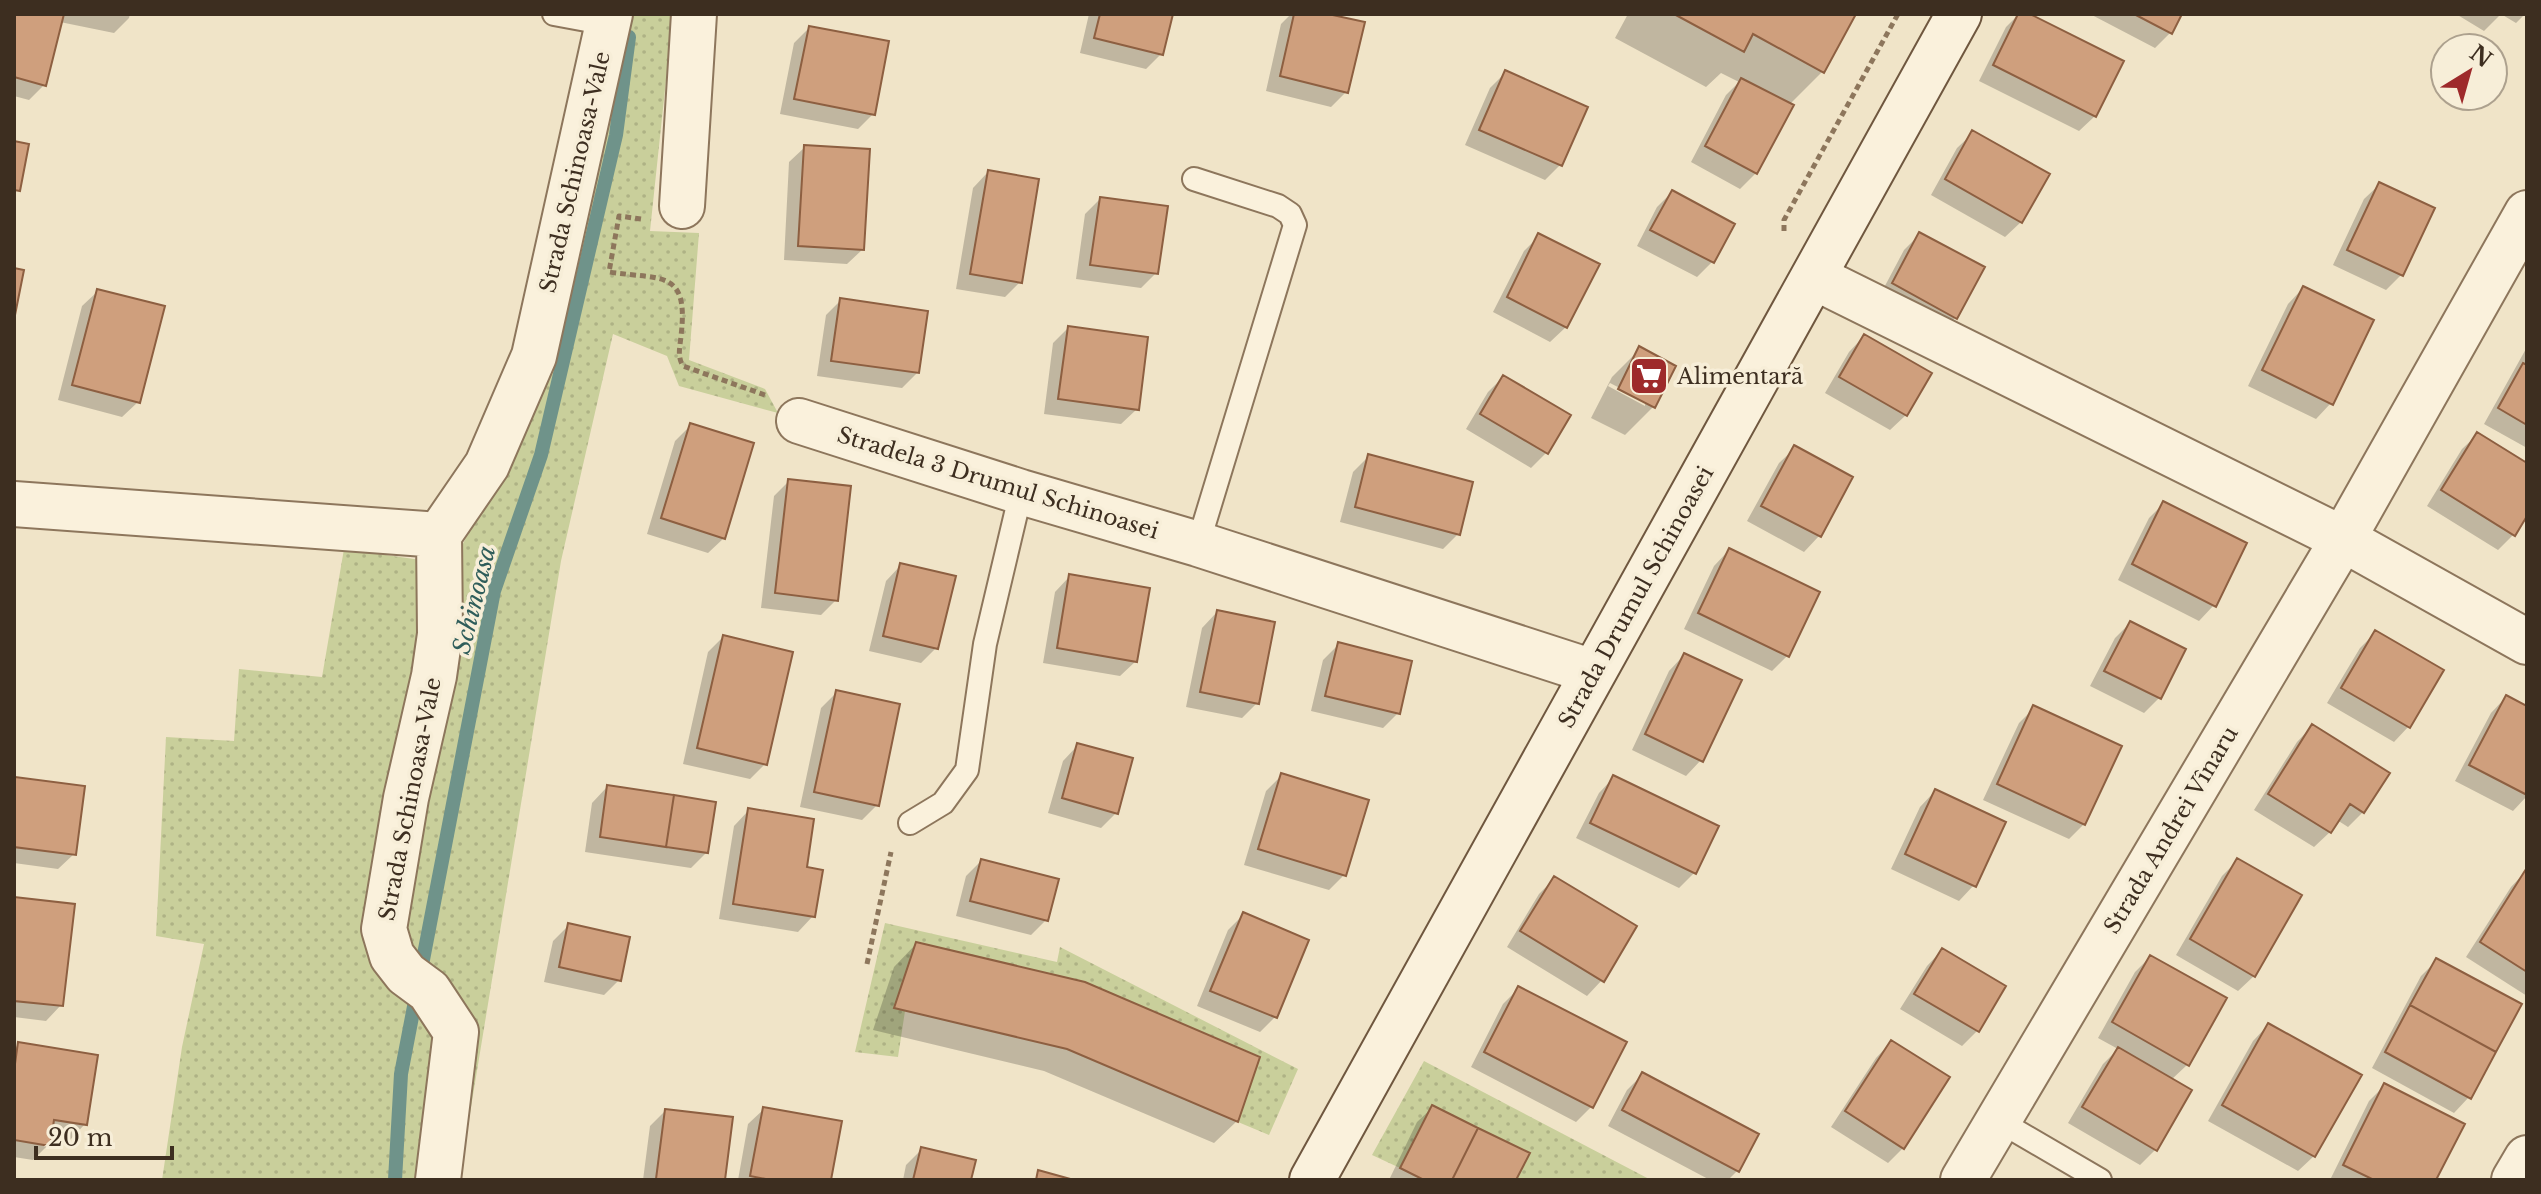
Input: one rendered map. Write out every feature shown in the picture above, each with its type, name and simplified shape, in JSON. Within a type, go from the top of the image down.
[{"type":"street","points":[[682,206],[694,14]]},
{"type":"street","name":"Strada Drumul Schinoasei","points":[[1312,1180],[1959,14]]},
{"type":"street","name":"Strada Schinoasa-Vale","points":[[438,1180],[456,1032],[418,983],[392,956],[384,929],[406,798],[434,676],[440,634],[439,535],[487,465],[534,356],[609,19]]},
{"type":"street","name":"Strada Andrei Vînaru","points":[[1963,1180],[2343,539],[2527,213]]},
{"type":"street","points":[[1814,277],[2343,539],[2527,642]]},
{"type":"street","name":"Stradela 3 Drumul Schinoasei","points":[[799,421],[1021,492],[1198,544],[1593,672]]},
{"type":"street","points":[[14,504],[439,535]]},
{"type":"street","points":[[2514,1180],[2527,1158]]},
{"type":"lane","name":"Strada Schinoasa-Vale","points":[[554,14],[609,19]]},
{"type":"lane","points":[[1194,179],[1278,206],[1290,214],[1295,225],[1198,544]]},
{"type":"lane","points":[[910,823],[943,803],[967,770],[985,644],[1021,492]]},
{"type":"lane","points":[[1999,1121],[2100,1180]]},
{"type":"path","points":[[682,206],[676,217],[667,221],[619,216],[609,272],[666,281],[677,287],[682,296],[684,313],[679,359],[683,366],[784,401],[799,421]]},
{"type":"path","points":[[867,964],[897,831],[910,823]]},
{"type":"green space","points":[[623,14],[673,14],[650,231],[699,233],[689,360],[765,389],[778,413],[679,386],[667,356],[613,334],[561,561],[459,1180],[162,1180],[182,1047],[204,944],[156,936],[166,737],[234,741],[239,669],[322,677],[344,549],[456,565],[522,419]]},
{"type":"green space","points":[[885,923],[1057,962],[1060,947],[1298,1069],[1269,1135],[1238,1122],[1259,1056],[1085,982],[916,942],[894,1008],[905,1011],[898,1057],[855,1052]]},
{"type":"green space","points":[[1424,1061],[1651,1180],[1516,1180],[1529,1153],[1432,1105],[1400,1168],[1372,1155]]},
{"type":"building","points":[[14,14],[64,14],[46,86],[14,77]]},
{"type":"building","points":[[1100,14],[1173,14],[1163,55],[1094,38]]},
{"type":"building","points":[[1294,14],[1328,14],[1365,22],[1348,93],[1280,76]]},
{"type":"building","points":[[1674,14],[1856,14],[1824,73],[1753,34],[1744,52]]},
{"type":"building","points":[[2018,14],[2030,14],[2124,61],[2096,117],[1993,65]]},
{"type":"building","points":[[2134,14],[2182,14],[2172,34]]},
{"type":"building","points":[[809,26],[889,41],[875,115],[794,99]]},
{"type":"building","points":[[1505,70],[1588,107],[1562,166],[1479,130]]},
{"type":"building","points":[[1741,78],[1794,105],[1757,174],[1705,146]]},
{"type":"building","points":[[1972,130],[2050,174],[2022,223],[1945,179]]},
{"type":"building","points":[[14,141],[29,144],[20,191],[14,190]]},
{"type":"building","points":[[804,145],[870,149],[864,250],[798,246]]},
{"type":"building","points":[[988,170],[1039,179],[1022,283],[970,274]]},
{"type":"building","points":[[2379,182],[2435,208],[2403,276],[2347,250]]},
{"type":"building","points":[[1672,190],[1735,224],[1714,263],[1650,230]]},
{"type":"building","points":[[1100,197],[1168,206],[1158,274],[1090,265]]},
{"type":"building","points":[[1919,232],[1985,267],[1957,319],[1892,283]]},
{"type":"building","points":[[1538,233],[1600,264],[1567,328],[1507,297]]},
{"type":"building","points":[[14,268],[24,270],[14,320]]},
{"type":"building","points":[[2303,286],[2374,320],[2333,405],[2262,370]]},
{"type":"building","points":[[97,289],[165,306],[140,403],[72,385]]},
{"type":"building","points":[[840,298],[928,311],[919,373],[831,361]]},
{"type":"building","points":[[1068,326],[1148,337],[1139,410],[1058,399]]},
{"type":"building","points":[[1864,334],[1932,373],[1907,416],[1839,377]]},
{"type":"building","points":[[1639,346],[1676,366],[1655,408],[1618,389]]},
{"type":"building","points":[[2523,363],[2527,365],[2527,425],[2498,408]]},
{"type":"building","points":[[1503,375],[1571,415],[1548,454],[1480,414]]},
{"type":"building","points":[[690,423],[754,443],[725,539],[661,518]]},
{"type":"building","points":[[2477,432],[2527,463],[2527,516],[2515,536],[2441,490]]},
{"type":"building","points":[[1794,445],[1853,477],[1821,537],[1761,506]]},
{"type":"building","points":[[1368,454],[1473,482],[1460,535],[1355,507]]},
{"type":"building","points":[[788,479],[851,486],[838,601],[775,593]]},
{"type":"building","points":[[2163,501],[2247,543],[2216,607],[2132,564]]},
{"type":"building","points":[[1729,548],[1820,592],[1789,657],[1698,613]]},
{"type":"building","points":[[900,563],[956,576],[938,649],[883,636]]},
{"type":"building","points":[[1069,574],[1150,588],[1137,662],[1057,648]]},
{"type":"building","points":[[1217,610],[1275,622],[1259,704],[1200,692]]},
{"type":"building","points":[[2130,621],[2186,649],[2161,699],[2104,671]]},
{"type":"building","points":[[2375,630],[2444,670],[2410,728],[2341,688]]},
{"type":"building","points":[[723,635],[793,652],[767,765],[697,748]]},
{"type":"building","points":[[1338,642],[1412,661],[1400,714],[1325,696]]},
{"type":"building","points":[[1684,653],[1742,680],[1703,762],[1645,734]]},
{"type":"building","points":[[836,690],[900,704],[879,806],[814,792]]},
{"type":"building","points":[[2506,695],[2527,706],[2527,795],[2469,765]]},
{"type":"building","points":[[2033,705],[2122,746],[2085,825],[1997,784]]},
{"type":"building","points":[[2312,724],[2390,773],[2364,813],[2350,804],[2331,833],[2268,794]]},
{"type":"building","points":[[1077,743],[1133,758],[1118,814],[1062,798]]},
{"type":"building","points":[[1281,773],[1369,800],[1346,876],[1258,849]]},
{"type":"building","points":[[1613,775],[1719,826],[1696,874],[1590,823]]},
{"type":"building","points":[[15,777],[85,786],[76,855],[14,847]]},
{"type":"building","points":[[607,785],[674,795],[666,847],[600,837]]},
{"type":"building","points":[[1935,789],[2006,822],[1976,887],[1905,854]]},
{"type":"building","points":[[674,795],[716,802],[708,853],[666,847]]},
{"type":"building","points":[[748,808],[814,819],[807,867],[823,870],[815,917],[733,904]]},
{"type":"building","points":[[2237,858],[2302,895],[2255,977],[2190,939]]},
{"type":"building","points":[[981,859],[1059,879],[1048,921],[970,901]]},
{"type":"building","points":[[2527,870],[2527,972],[2480,942]]},
{"type":"building","points":[[1554,876],[1637,926],[1604,982],[1520,931]]},
{"type":"building","points":[[14,897],[75,904],[63,1006],[14,1001]]},
{"type":"building","points":[[1243,912],[1309,940],[1277,1018],[1210,991]]},
{"type":"building","points":[[568,923],[630,937],[621,981],[559,967]]},
{"type":"building","points":[[916,942],[1085,982],[1260,1057],[1238,1122],[1067,1049],[894,1008]]},
{"type":"building","points":[[1942,948],[2006,986],[1979,1032],[1914,994]]},
{"type":"building","points":[[2150,955],[2227,998],[2189,1066],[2112,1022]]},
{"type":"building","points":[[2436,958],[2522,1004],[2496,1052],[2410,1005]]},
{"type":"building","points":[[1518,986],[1627,1042],[1593,1108],[1484,1052]]},
{"type":"building","points":[[2410,1005],[2496,1052],[2471,1099],[2385,1052]]},
{"type":"building","points":[[2268,1023],[2362,1075],[2315,1157],[2222,1105]]},
{"type":"building","points":[[1891,1040],[1950,1077],[1904,1149],[1845,1111]]},
{"type":"building","points":[[18,1042],[98,1055],[87,1125],[54,1120],[50,1146],[14,1140],[14,1071]]},
{"type":"building","points":[[2118,1047],[2192,1090],[2157,1151],[2082,1107]]},
{"type":"building","points":[[1642,1072],[1759,1134],[1739,1172],[1622,1110]]},
{"type":"building","points":[[2384,1083],[2465,1124],[2436,1180],[2374,1180],[2343,1165]]},
{"type":"building","points":[[1432,1105],[1478,1128],[1452,1180],[1424,1180],[1400,1168]]},
{"type":"building","points":[[763,1107],[842,1121],[831,1180],[771,1180],[750,1176]]},
{"type":"building","points":[[665,1109],[733,1117],[725,1180],[656,1179]]},
{"type":"building","points":[[1478,1128],[1530,1153],[1516,1180],[1452,1180]]},
{"type":"building","points":[[921,1147],[976,1160],[971,1180],[913,1180]]},
{"type":"building","points":[[1038,1170],[1074,1180],[1036,1180]]},
{"type":"waterway","name":"Schinoasa","points":[[395,1180],[401,1074],[494,591],[541,455],[616,135],[629,37]]},
{"type":"place","name":"Alimentară","points":[[1649,376]]}]
